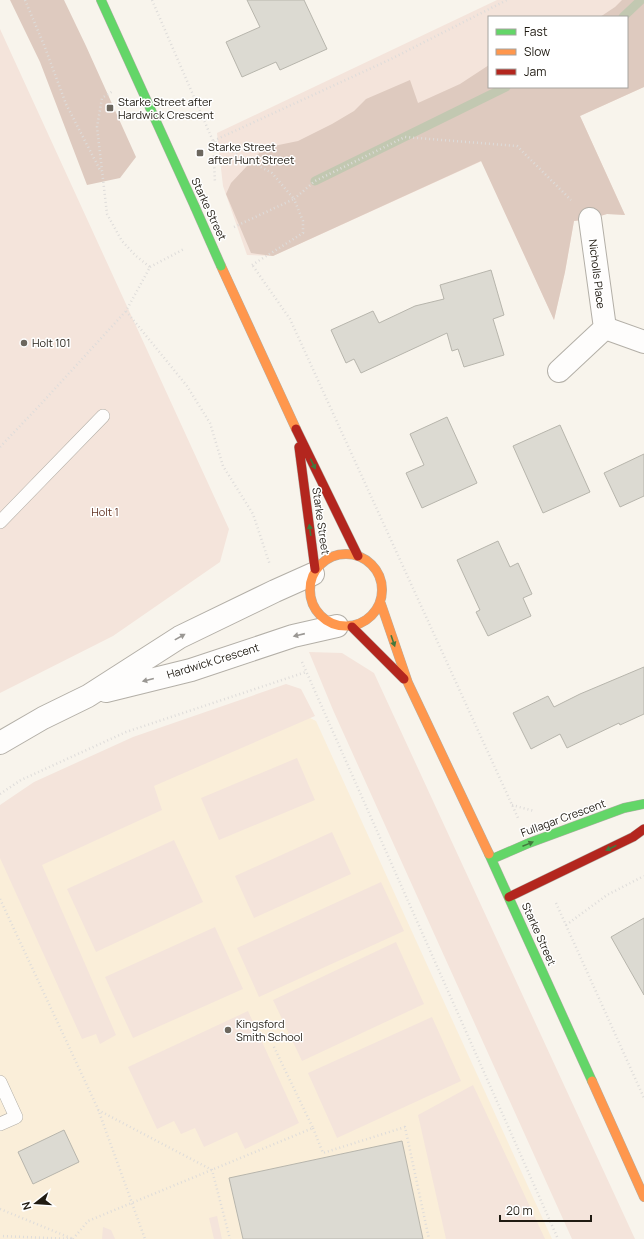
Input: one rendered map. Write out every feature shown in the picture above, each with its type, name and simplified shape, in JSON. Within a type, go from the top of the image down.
[{"type":"street","name":"Starke Street","points":[[101,0],[296,428],[358,556]]},
{"type":"street","name":"Nicholls Place","points":[[590,220],[605,328]]},
{"type":"street","points":[[559,371],[605,328],[644,342]]},
{"type":"street","name":"Starke Street","points":[[296,428],[314,572]]},
{"type":"street","points":[[341,554],[364,558],[375,567],[381,578],[383,592],[380,604],[374,615],[364,623],[345,626],[323,619],[313,607],[309,591],[314,572],[330,558],[341,554]]},
{"type":"street","name":"Hardwick Crescent","points":[[0,743],[43,718],[88,696],[180,637],[314,572]]},
{"type":"street","name":"Starke Street","points":[[380,604],[408,683],[492,859],[644,1197]]},
{"type":"street","name":"Starke Street","points":[[345,626],[408,683]]},
{"type":"street","name":"Hardwick Crescent","points":[[88,696],[192,670],[293,636],[345,626]]},
{"type":"street","name":"Fullagar Crescent","points":[[492,859],[529,843],[624,808],[644,804]]},
{"type":"street","points":[[509,897],[633,837],[644,829]]},
{"type":"lane","points":[[0,522],[103,416]]},
{"type":"lane","points":[[0,1082],[16,1117],[0,1124]]},
{"type":"path","points":[[25,0],[66,104],[102,174]]},
{"type":"path","points":[[152,0],[214,141],[215,185]]},
{"type":"path","points":[[214,141],[389,60],[507,0]]},
{"type":"path","points":[[135,76],[102,98],[97,127],[107,214],[122,241],[136,256],[150,267]]},
{"type":"path","points":[[233,228],[294,199],[315,181],[405,137],[517,146],[590,220]]},
{"type":"path","points":[[214,141],[272,173],[294,199],[303,221],[303,234],[252,265]]},
{"type":"path","points":[[0,447],[126,311],[150,267],[190,247]]},
{"type":"path","points":[[250,260],[290,319],[512,805]]},
{"type":"path","points":[[126,311],[187,386],[210,424],[223,466],[253,514],[271,569],[275,591]]},
{"type":"path","points":[[293,636],[306,672],[558,1239]]},
{"type":"path","points":[[0,794],[21,780],[126,732],[306,672]]},
{"type":"path","points":[[644,876],[607,895],[566,925],[644,1098]]},
{"type":"path","points":[[0,898],[98,1109],[145,1239]]},
{"type":"path","points":[[273,1045],[324,1153],[406,1127],[429,1239]]},
{"type":"path","points":[[98,1109],[212,1170],[230,1239]]},
{"type":"path","points":[[73,1239],[88,1221],[313,1128]]},
{"type":"path","points":[[0,1209],[73,1239]]},
{"type":"path","points":[[0,1236],[73,1239]]},
{"type":"shaded area","points":[[10,0],[64,0],[136,157],[120,178],[87,185],[40,62]]},
{"type":"shaded area","points":[[622,0],[644,0],[644,87],[580,116],[625,215],[607,214],[590,219],[574,221],[565,272],[554,320],[481,161],[273,256],[251,253],[226,194],[231,183],[264,148],[298,141],[354,111],[366,99],[410,80],[418,103],[460,84],[488,66],[488,88],[628,88],[628,16],[602,16],[615,7]]},
{"type":"shaded area","name":"Kingsford Smith School","points":[[284,705],[316,721],[552,1239],[0,1239],[0,820]]},
{"type":"green space","points":[[497,0],[644,0],[644,87],[580,116],[625,215],[607,214],[590,219],[574,221],[565,272],[554,320],[482,161],[273,256],[247,255],[223,186],[217,133]]},
{"type":"green space","name":"Holt 1","points":[[0,29],[229,529],[220,562],[113,636],[0,693]]},
{"type":"green space","points":[[309,652],[342,653],[374,673],[635,1239],[572,1239],[333,710]]},
{"type":"green space","points":[[286,684],[301,689],[315,716],[154,786],[162,810],[42,865],[116,1035],[100,1044],[96,1034],[82,1039],[0,858],[0,805],[34,782],[133,737]]},
{"type":"green space","points":[[297,758],[315,800],[219,840],[201,798]]},
{"type":"green space","points":[[332,832],[351,874],[254,918],[235,876]]},
{"type":"green space","points":[[174,840],[203,902],[96,952],[67,889]]},
{"type":"green space","points":[[381,882],[404,931],[259,997],[237,948]]},
{"type":"green space","points":[[215,927],[243,989],[133,1038],[105,977]]},
{"type":"green space","points":[[396,942],[424,1004],[302,1061],[273,1000]]},
{"type":"green space","points":[[248,1011],[299,1123],[245,1149],[237,1132],[204,1147],[195,1128],[181,1134],[174,1121],[157,1129],[128,1067]]},
{"type":"green space","points":[[432,1017],[461,1081],[337,1138],[308,1073]]},
{"type":"green space","points":[[473,1085],[545,1239],[446,1239],[418,1115]]},
{"type":"green space","points":[[217,1216],[222,1239],[214,1239],[209,1218]]},
{"type":"green space","points":[[103,1227],[111,1230],[115,1239],[102,1239]]},
{"type":"building","points":[[247,0],[304,0],[327,49],[280,70],[276,62],[242,77],[226,42],[260,27]]},
{"type":"building","points":[[491,270],[504,315],[493,319],[504,355],[464,367],[458,349],[452,351],[447,333],[361,373],[354,359],[346,363],[331,330],[373,311],[379,323],[415,306],[444,299],[440,285]]},
{"type":"building","points":[[447,417],[477,483],[422,508],[406,473],[424,465],[410,434]]},
{"type":"building","points":[[560,425],[590,492],[543,513],[513,446]]},
{"type":"building","points":[[644,454],[644,496],[620,507],[604,473]]},
{"type":"building","points":[[498,541],[510,567],[518,563],[532,594],[523,598],[531,616],[488,636],[476,612],[480,610],[457,560]]},
{"type":"building","points":[[644,667],[644,714],[620,725],[619,723],[567,748],[560,734],[531,749],[513,713],[548,696],[554,707],[580,694]]},
{"type":"building","points":[[644,918],[644,995],[611,937]]},
{"type":"building","points":[[64,1130],[79,1162],[33,1184],[18,1152]]},
{"type":"building","points":[[402,1141],[423,1239],[243,1239],[229,1178]]},
{"type":"waterway","points":[[624,16],[641,0]]},
{"type":"waterway","points":[[315,181],[504,88]]},
{"type":"traffic: fast","points":[[101,0],[195,207]]},
{"type":"traffic: fast","points":[[195,207],[221,266]]},
{"type":"traffic: fast","points":[[492,859],[529,843],[624,808],[644,804]]},
{"type":"traffic: fast","points":[[489,854],[592,1081]]},
{"type":"traffic: slow","points":[[221,266],[296,429]]},
{"type":"traffic: slow","points":[[339,554],[353,554],[360,556],[372,564],[380,576],[382,590],[380,604],[372,616],[360,624],[353,626],[339,626],[332,624],[320,616],[312,604],[310,597],[310,583],[312,576],[320,564],[332,556],[339,554]]},
{"type":"traffic: slow","points":[[381,604],[408,683],[489,854]]},
{"type":"traffic: slow","points":[[592,1081],[644,1197]]},
{"type":"traffic: jam","points":[[296,429],[358,556]]},
{"type":"traffic: jam","points":[[299,447],[315,569]]},
{"type":"traffic: jam","points":[[352,627],[404,679]]},
{"type":"traffic: jam","points":[[509,897],[633,837],[644,829]]},
{"type":"place","name":"Starke Street after Hardwick Crescent","points":[[110,108]]},
{"type":"place","name":"Starke Street after Hunt Street","points":[[200,153]]},
{"type":"place","name":"Holt 101","points":[[24,343]]},
{"type":"place","name":"Kingsford Smith School","points":[[228,1030]]}]
